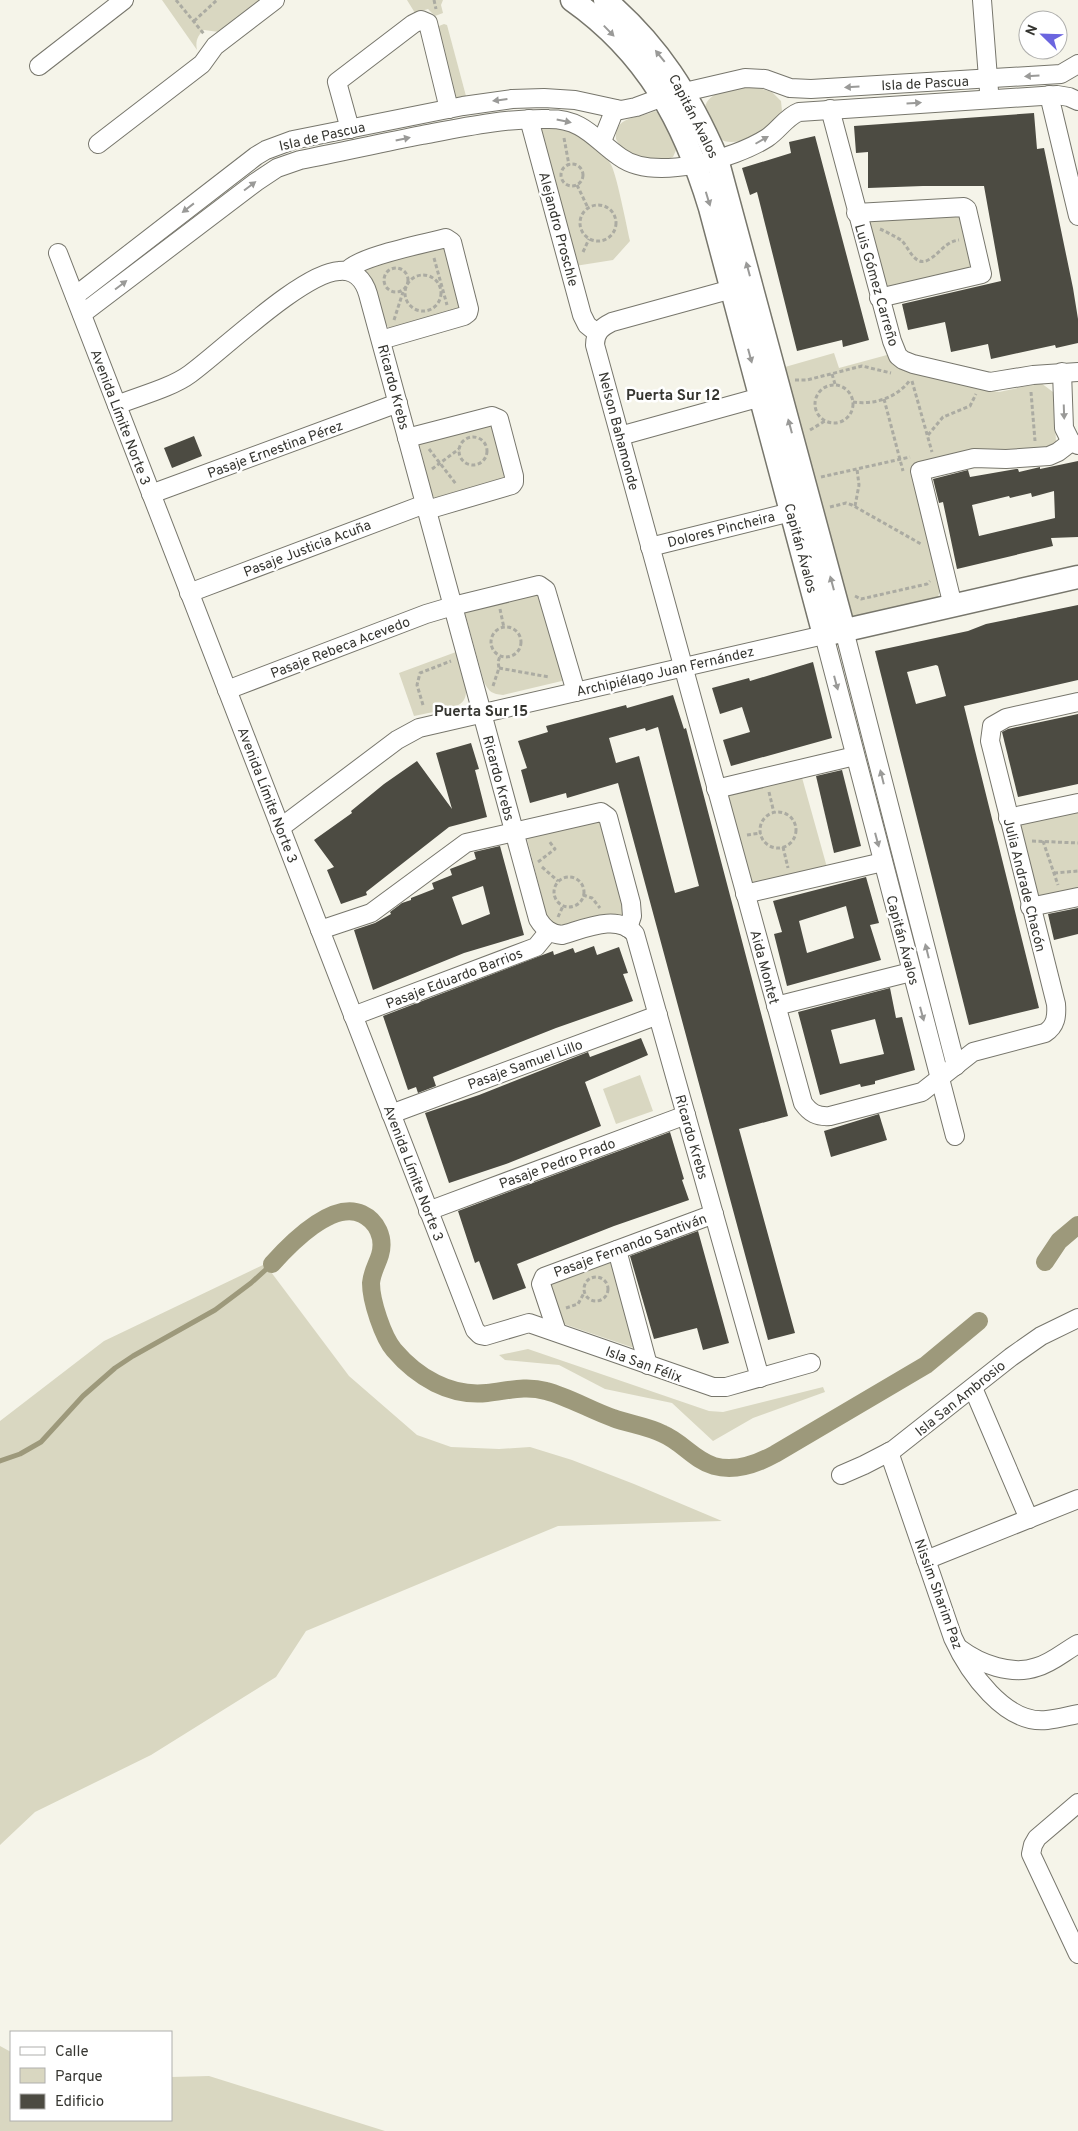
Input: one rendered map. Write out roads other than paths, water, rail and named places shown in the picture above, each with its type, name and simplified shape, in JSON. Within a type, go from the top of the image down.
[{"type":"street","points":[[38,66],[124,0]]},
{"type":"street","points":[[98,144],[202,64],[215,46],[275,0]]},
{"type":"street","points":[[982,0],[989,98]]},
{"type":"street","name":"Capitán Ávalos","points":[[591,3],[650,44],[667,64],[685,93],[706,161],[834,633],[956,1066]]},
{"type":"street","name":"Capitán Ávalos","points":[[591,3],[663,97],[706,161],[732,289],[791,512],[834,633],[855,756],[955,1136]]},
{"type":"street","points":[[350,129],[337,82],[413,24],[421,20],[428,23],[449,109]]},
{"type":"street","name":"Isla de Pascua","points":[[74,296],[256,156],[266,150],[293,140],[496,100],[544,98],[575,100],[615,109],[628,109],[663,97],[745,78],[765,80],[799,89],[811,89],[1061,74],[1073,68],[1074,99],[1049,95],[799,112],[791,115],[766,139],[743,150],[706,161],[660,169],[641,167],[621,158],[584,128],[571,122],[551,119],[474,124],[300,160],[277,168],[256,182],[82,314]]},
{"type":"street","points":[[781,84],[791,115]]},
{"type":"street","points":[[1049,95],[1078,216]]},
{"type":"street","points":[[602,141],[615,109]]},
{"type":"street","name":"Luis Gómez Carreño","points":[[830,109],[857,217],[894,348],[903,360],[990,382],[1070,372],[1064,428],[1075,444]]},
{"type":"street","name":"Alejandro Proschle","points":[[529,119],[582,315],[587,326],[597,333]]},
{"type":"street","points":[[857,217],[964,207],[967,209],[982,271],[980,275],[879,298]]},
{"type":"street","points":[[117,405],[182,379],[302,286],[333,271],[347,271],[350,267],[367,259],[446,238],[452,242],[469,309],[468,313],[451,320],[383,339]]},
{"type":"street","name":"Avenida Límite Norte 3","points":[[58,252],[428,1211],[475,1330],[480,1335]]},
{"type":"street","name":"Ricardo Krebs","points":[[347,271],[359,277],[365,285],[383,339],[398,403],[413,436],[419,480],[514,832],[538,919],[549,931]]},
{"type":"street","points":[[597,333],[604,326],[612,322],[732,289]]},
{"type":"street","name":"Nelson Bahamonde","points":[[597,333],[596,345],[682,667]]},
{"type":"street","points":[[620,436],[761,397]]},
{"type":"street","name":"Pasaje Ernestina Pérez","points":[[151,494],[398,403]]},
{"type":"street","name":"Pasaje Justicia Acuña","points":[[189,592],[426,507],[508,487],[514,482],[499,419],[492,416],[413,436]]},
{"type":"street","points":[[953,606],[913,475],[974,458],[1006,459],[1049,456],[1075,444]]},
{"type":"street","name":"Dolores Pincheira","points":[[650,547],[791,512]]},
{"type":"street","name":"Archipiélago Juan Fernández","points":[[280,828],[407,733],[429,725],[1078,577]]},
{"type":"street","name":"Pasaje Rebeca Acevedo","points":[[227,690],[396,625],[453,606],[539,585],[545,588],[576,692]]},
{"type":"street","name":"Aida Montet","points":[[682,667],[803,1103],[817,1115],[830,1116],[922,1092],[956,1066]]},
{"type":"street","name":"Julia Andrade Chacón","points":[[956,1066],[973,1052],[1045,1033],[1054,1025],[1056,1004],[1030,907],[990,741],[992,726],[1006,718],[1078,702]]},
{"type":"street","points":[[716,789],[855,756]]},
{"type":"street","points":[[1008,818],[1078,802]]},
{"type":"street","points":[[320,930],[371,913],[466,843],[601,812],[606,815],[631,903],[632,916],[628,928],[612,923],[562,935],[549,931]]},
{"type":"street","points":[[745,894],[883,862]]},
{"type":"street","points":[[1030,907],[1071,898]]},
{"type":"street","name":"Ricardo Krebs","points":[[628,928],[637,938],[760,1378]]},
{"type":"street","name":"Pasaje Eduardo Barrios","points":[[353,1016],[536,947],[549,931]]},
{"type":"street","points":[[776,1006],[912,972]]},
{"type":"street","name":"Pasaje Samuel Lillo","points":[[391,1114],[658,1015]]},
{"type":"street","name":"Pasaje Pedro Prado","points":[[428,1211],[686,1115]]},
{"type":"street","name":"Pasaje Fernando Santiván","points":[[555,1325],[541,1284],[542,1279],[571,1266],[714,1214]]},
{"type":"street","points":[[617,1250],[648,1365]]},
{"type":"street","name":"Isla San Ambrosio","points":[[841,1475],[889,1452],[1029,1344],[1078,1318]]},
{"type":"street","name":"Isla San Félix","points":[[480,1335],[485,1336],[524,1323],[555,1325],[648,1365],[713,1387],[726,1387],[811,1363]]},
{"type":"street","points":[[973,1388],[1029,1519]]},
{"type":"street","name":"Nissim Sharim Paz","points":[[889,1452],[957,1646],[973,1672],[1005,1707],[1020,1715],[1047,1720],[1078,1714]]},
{"type":"street","points":[[926,1560],[1078,1499]]},
{"type":"street","points":[[957,1646],[976,1659],[993,1666],[1020,1670],[1038,1667],[1078,1644]]},
{"type":"street","points":[[1078,1803],[1037,1838],[1031,1854],[1078,1954]]},
{"type":"waterway","points":[[272,1264],[300,1236],[325,1218],[350,1211],[362,1214],[372,1221],[380,1236],[380,1255],[371,1283],[375,1309],[382,1328],[394,1350],[424,1377],[460,1392],[487,1393],[531,1388],[555,1394],[613,1418],[657,1431],[670,1437],[700,1460],[722,1468],[746,1466],[775,1454],[926,1365],[979,1321]]},
{"type":"waterway","points":[[1045,1262],[1059,1241],[1078,1225]]},
{"type":"waterway","points":[[0,1461],[20,1454],[41,1442],[83,1396],[115,1368],[215,1310],[251,1283],[272,1264]]},
{"type":"district","name":"Puerta Sur 12","points":[[673,395]]},
{"type":"district","name":"Puerta Sur 15","points":[[481,711]]}]
